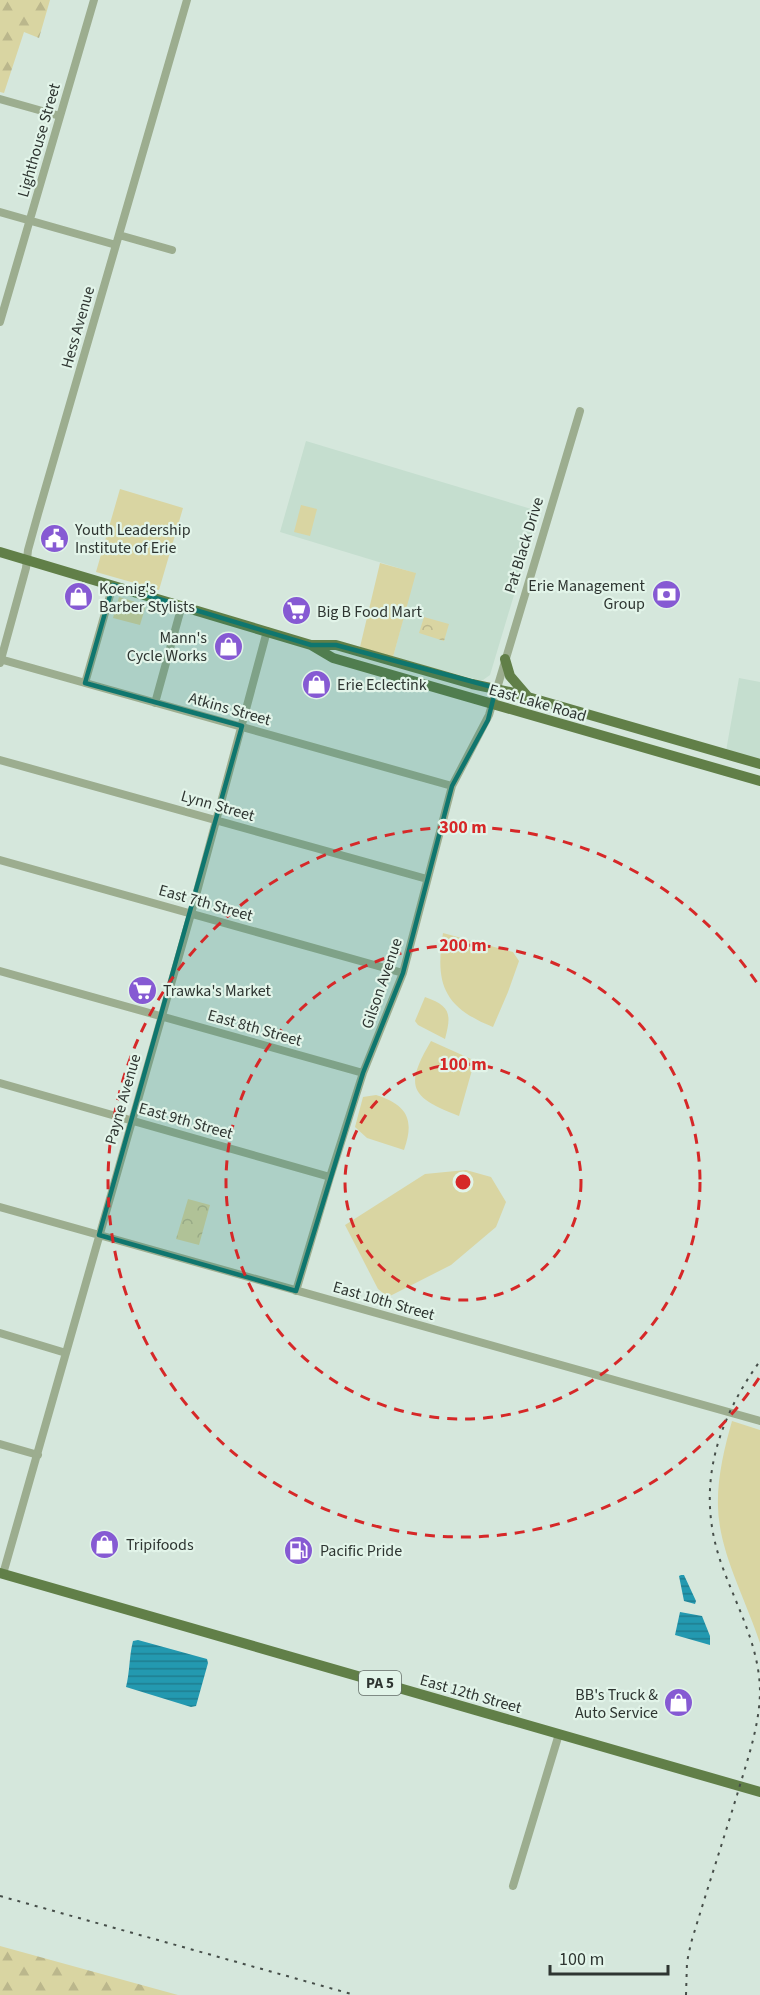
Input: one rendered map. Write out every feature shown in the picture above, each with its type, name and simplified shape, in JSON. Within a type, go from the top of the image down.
[{"type":"main road","name":"East Lake Road","points":[[0,552],[311,645],[333,658],[760,781]]},
{"type":"main road","name":"East Lake Road","points":[[311,645],[336,645],[472,684],[496,688],[760,764]]},
{"type":"main road","points":[[505,659],[510,676],[528,697]]},
{"type":"main road","name":"East 12th Street","points":[[2,1573],[760,1792]]},
{"type":"street","name":"Lighthouse Street","points":[[0,322],[94,0]]},
{"type":"street","name":"Hess Avenue","points":[[0,660],[35,523],[187,0]]},
{"type":"street","points":[[0,99],[60,116]]},
{"type":"street","points":[[0,212],[116,245]]},
{"type":"street","points":[[119,235],[172,250]]},
{"type":"street","name":"Pat Black Drive","points":[[496,688],[580,411]]},
{"type":"street","points":[[85,683],[113,585]]},
{"type":"street","points":[[155,703],[182,605]]},
{"type":"street","name":"Payne Avenue","points":[[2,1573],[38,1455],[191,914],[267,631]]},
{"type":"street","name":"Atkins Street","points":[[0,660],[452,786]]},
{"type":"street","name":"Gilson Avenue","points":[[296,1290],[363,1073],[403,973],[452,786],[483,729],[496,688]]},
{"type":"street","name":"Lynn Street","points":[[0,760],[427,879]]},
{"type":"street","name":"East 7th Street","points":[[0,860],[403,973]]},
{"type":"street","name":"East 8th Street","points":[[0,971],[363,1073]]},
{"type":"street","name":"East 9th Street","points":[[0,1083],[330,1177]]},
{"type":"street","name":"East 10th Street","points":[[0,1207],[760,1421]]},
{"type":"street","points":[[0,1333],[66,1353]]},
{"type":"street","points":[[0,1444],[38,1455]]},
{"type":"street","points":[[513,1886],[559,1734]]},
{"type":"highlighted area","points":[[113,585],[311,645],[336,645],[496,688],[488,720],[452,786],[403,973],[363,1073],[296,1291],[99,1235],[242,726],[85,683]]},
{"type":"shaded area","points":[[306,441],[538,511],[490,675],[479,680],[393,657],[415,573],[280,532]]},
{"type":"shaded area","points":[[739,678],[760,682],[760,760],[726,751]]},
{"type":"green space","points":[[0,0],[50,0],[39,38],[24,32],[4,93],[0,92]]},
{"type":"green space","points":[[120,489],[183,508],[159,590],[96,572]]},
{"type":"green space","points":[[301,505],[317,509],[310,536],[294,532]]},
{"type":"green space","points":[[380,563],[416,573],[393,657],[360,647]]},
{"type":"green space","points":[[119,597],[146,605],[140,625],[113,618]]},
{"type":"green space","points":[[424,617],[449,624],[444,641],[419,633]]},
{"type":"green space","points":[[443,933],[513,952],[519,961],[493,1027],[463,1011],[446,991],[440,966]]},
{"type":"green space","points":[[425,997],[440,1004],[447,1012],[448,1023],[445,1039],[418,1025],[415,1021]]},
{"type":"green space","points":[[431,1041],[471,1059],[474,1063],[459,1116],[430,1103],[416,1089],[417,1069]]},
{"type":"green space","points":[[376,1095],[395,1103],[406,1115],[409,1130],[404,1150],[367,1138],[355,1127],[363,1097]]},
{"type":"green space","points":[[466,1170],[491,1177],[506,1202],[496,1227],[451,1265],[388,1297],[378,1289],[345,1225],[425,1174]]},
{"type":"green space","points":[[188,1199],[210,1205],[199,1245],[176,1239]]},
{"type":"green space","points":[[732,1421],[760,1430],[760,1643],[728,1558],[720,1524],[718,1496],[720,1475]]},
{"type":"green space","points":[[0,1946],[178,1995],[0,1995]]},
{"type":"water","points":[[684,1575],[696,1601],[695,1604],[684,1601],[679,1576]]},
{"type":"water","points":[[680,1612],[702,1616],[710,1636],[710,1645],[675,1635]]},
{"type":"water","points":[[138,1640],[207,1659],[208,1663],[196,1706],[191,1707],[126,1687],[133,1641]]},
{"type":"railway","points":[[686,1995],[687,1962],[691,1943],[748,1757],[759,1706],[759,1677],[753,1646],[715,1542],[710,1515],[710,1488],[720,1435],[744,1385],[760,1361]]},
{"type":"railway","points":[[0,1896],[355,1995]]},
{"type":"place","name":"Youth Leadership Institute of Erie","points":[[54,538]]},
{"type":"place","name":"Erie Management Group","points":[[666,594]]},
{"type":"place","name":"Koenig's Barber Stylists","points":[[78,597]]},
{"type":"place","name":"Big B Food Mart","points":[[296,611]]},
{"type":"place","name":"Mann's Cycle Works","points":[[228,646]]},
{"type":"place","name":"Erie Eclectink","points":[[316,684]]},
{"type":"place","name":"Trawka's Market","points":[[142,990]]},
{"type":"place","name":"Tripifoods","points":[[105,1544]]},
{"type":"place","name":"Pacific Pride","points":[[299,1550]]},
{"type":"place","name":"BB's Truck & Auto Service","points":[[679,1703]]}]
